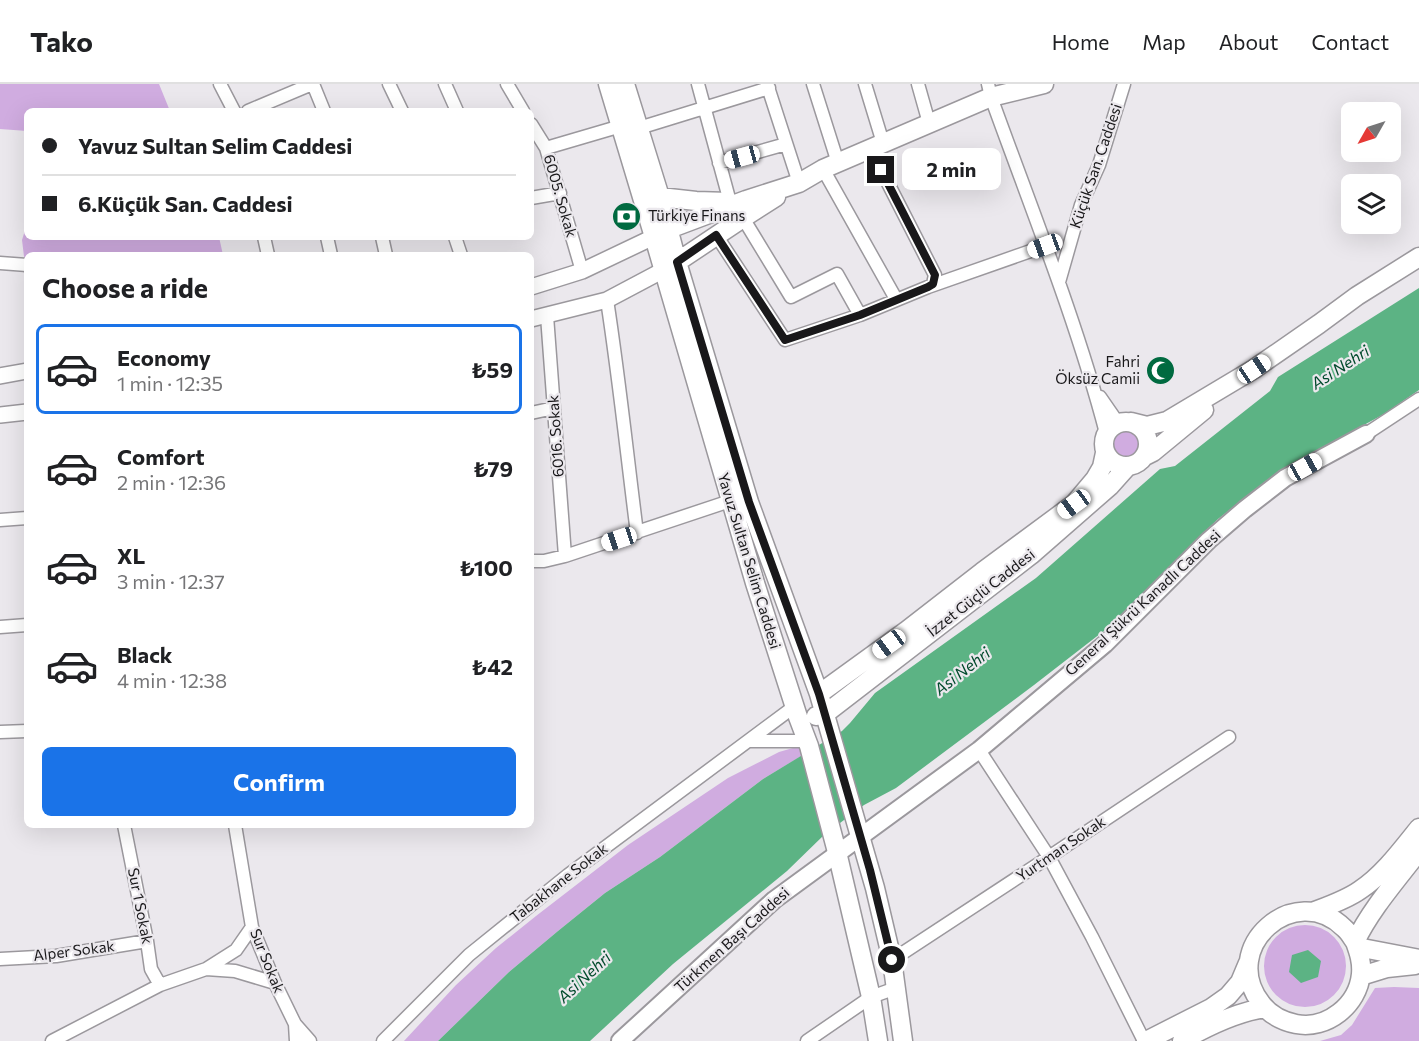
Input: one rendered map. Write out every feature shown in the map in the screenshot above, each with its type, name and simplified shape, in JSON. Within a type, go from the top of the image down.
[{"type":"main road","name":"Yavuz Sultan Selim Caddesi","points":[[608,84],[630,127],[660,197],[662,233]]},
{"type":"main road","name":"Yavuz Sultan Selim Caddesi","points":[[625,84],[630,127],[662,233],[730,501],[755,583],[808,743],[847,838],[875,888],[892,960],[903,1041]]},
{"type":"main road","points":[[670,266],[742,218],[830,166],[929,123],[989,91],[1044,84]]},
{"type":"main road","points":[[662,233],[738,201],[799,183]]},
{"type":"main road","points":[[660,197],[696,201],[738,201]]},
{"type":"main road","name":"İzzet Güçlü Caddesi","points":[[819,694],[1074,504],[1102,467],[1105,453],[1104,440],[1118,426],[1147,426],[1167,421],[1254,369],[1357,296],[1419,257]]},
{"type":"main road","name":"Yavuz Sultan Selim Caddesi","points":[[670,266],[749,502],[819,694],[827,722],[878,1041]]},
{"type":"main road","name":"İzzet Güçlü Caddesi","points":[[827,722],[1031,555],[1110,486],[1127,466],[1134,465],[1152,452],[1254,369]]},
{"type":"main road","points":[[1118,426],[1137,425],[1146,436],[1148,443],[1145,456]]},
{"type":"main road","name":"General Şükrü Kanadlı Caddesi","points":[[847,838],[909,802],[979,750],[1105,644],[1209,540],[1245,509],[1285,478],[1366,434]]},
{"type":"main road","points":[[1105,453],[1114,463],[1127,466]]},
{"type":"main road","points":[[795,706],[827,722]]},
{"type":"main road","points":[[1312,912],[1340,901],[1370,883],[1419,828]]},
{"type":"main road","name":"Türkmen Başı Caddesi","points":[[620,1041],[774,900],[847,838]]},
{"type":"main road","points":[[1356,945],[1364,924],[1419,851]]},
{"type":"main road","points":[[1145,1041],[1211,1008],[1228,996],[1240,982],[1253,946],[1262,930],[1277,918],[1294,912],[1312,912],[1330,917],[1345,928],[1356,945],[1361,960],[1361,976],[1356,993],[1346,1007],[1332,1018],[1315,1024],[1297,1024],[1280,1019],[1265,1008],[1255,995],[1248,963]]},
{"type":"main road","points":[[1356,945],[1419,959]]},
{"type":"main road","points":[[1361,976],[1397,966],[1419,965]]},
{"type":"main road","points":[[1182,1041],[1249,1010],[1265,1008]]},
{"type":"street","points":[[220,84],[232,108]]},
{"type":"street","points":[[255,108],[312,84],[323,108]]},
{"type":"street","points":[[388,84],[400,108]]},
{"type":"street","points":[[445,84],[456,108]]},
{"type":"street","points":[[507,84],[519,108]]},
{"type":"street","points":[[698,84],[719,163],[738,201]]},
{"type":"street","points":[[813,84],[830,166],[896,299]]},
{"type":"street","points":[[865,84],[876,146],[935,275],[933,284],[928,287]]},
{"type":"street","points":[[918,84],[929,123]]},
{"type":"street","name":"Küçük San. Caddesi","points":[[1059,282],[1081,205],[1099,165],[1124,84]]},
{"type":"street","points":[[546,148],[704,108],[768,86],[799,183]]},
{"type":"street","points":[[989,91],[1059,282],[1095,390],[1118,426]]},
{"type":"street","name":"6005. Sokak","points":[[534,129],[546,148],[582,271]]},
{"type":"street","points":[[719,163],[786,144]]},
{"type":"street","points":[[534,197],[560,193]]},
{"type":"street","points":[[742,218],[791,297],[837,274],[860,315]]},
{"type":"street","points":[[534,286],[582,271],[662,233]]},
{"type":"street","points":[[716,235],[785,340],[860,315],[928,287],[1045,246]]},
{"type":"street","points":[[0,263],[24,265]]},
{"type":"street","points":[[534,318],[607,300],[670,266]]},
{"type":"street","points":[[607,300],[637,533]]},
{"type":"street","name":"6016. Sokak","points":[[547,316],[565,556]]},
{"type":"street","points":[[0,376],[24,372]]},
{"type":"street","name":"General Şükrü Kanadlı Caddesi","points":[[1366,434],[1419,399]]},
{"type":"street","points":[[534,412],[554,408]]},
{"type":"street","points":[[0,415],[24,412]]},
{"type":"street","points":[[534,561],[565,556],[730,501]]},
{"type":"street","points":[[0,520],[24,518]]},
{"type":"street","points":[[0,627],[24,624]]},
{"type":"street","name":"Tabakhane Sokak","points":[[382,1041],[469,955],[568,874],[795,706]]},
{"type":"street","points":[[0,732],[24,731]]},
{"type":"street","name":"Yurtman Sokak","points":[[892,960],[1228,737]]},
{"type":"street","points":[[748,741],[808,743]]},
{"type":"street","points":[[979,750],[1049,857],[1145,1041]]},
{"type":"street","name":"Sur 1 Sokak","points":[[125,828],[151,969],[160,985]]},
{"type":"street","name":"Sur Sokak","points":[[236,828],[252,927],[295,1024],[310,1041]]},
{"type":"street","points":[[52,1041],[160,985],[206,969],[236,950],[252,927]]},
{"type":"street","name":"Alper Sokak","points":[[0,959],[56,956],[147,941]]},
{"type":"street","points":[[206,969],[236,971],[275,983]]},
{"type":"street","points":[[807,1041],[871,997],[896,988]]},
{"type":"street","name":"Sur Sokak","points":[[295,1024],[296,1041]]},
{"type":"shaded area","points":[[0,84],[159,84],[169,108],[24,108],[24,131],[0,129]]},
{"type":"shaded area","points":[[24,234],[24,240],[220,240],[222,252],[24,252],[24,256],[22,240]]},
{"type":"shaded area","points":[[1126,431],[1135,435],[1139,444],[1135,453],[1126,457],[1117,453],[1113,444],[1117,435]]},
{"type":"shaded area","points":[[800,746],[803,755],[763,779],[660,857],[605,893],[558,931],[509,972],[438,1041],[404,1041],[456,985],[496,948],[628,845],[728,778],[779,752]]},
{"type":"shaded area","points":[[1305,925],[1321,928],[1334,937],[1343,950],[1346,966],[1343,982],[1334,995],[1321,1004],[1305,1007],[1289,1004],[1276,995],[1267,982],[1264,966],[1267,950],[1276,937],[1289,928]]},
{"type":"shaded area","points":[[1375,988],[1419,988],[1419,1041],[1320,1041],[1341,1035],[1352,1025]]},
{"type":"water","name":"Asi Nehri","points":[[1419,288],[1419,390],[1384,414],[1291,465],[1218,519],[1158,581],[1105,630],[896,788],[864,805],[824,835],[787,871],[673,964],[590,1041],[438,1041],[509,972],[605,893],[660,857],[763,779],[842,731],[875,693],[1036,578],[1160,469],[1175,466],[1270,391],[1278,377]]},
{"type":"water","points":[[1308,950],[1321,961],[1318,977],[1301,983],[1289,972],[1292,955]]},
{"type":"place","name":"Türkiye Finans","points":[[627,216]]},
{"type":"place","name":"Fahri Öksüz Camii","points":[[1161,371]]},
{"type":"route","points":[[881,170],[935,275],[933,284],[928,287],[860,315],[785,340],[716,235],[677,262],[749,502],[819,694],[875,888],[892,960]]}]
